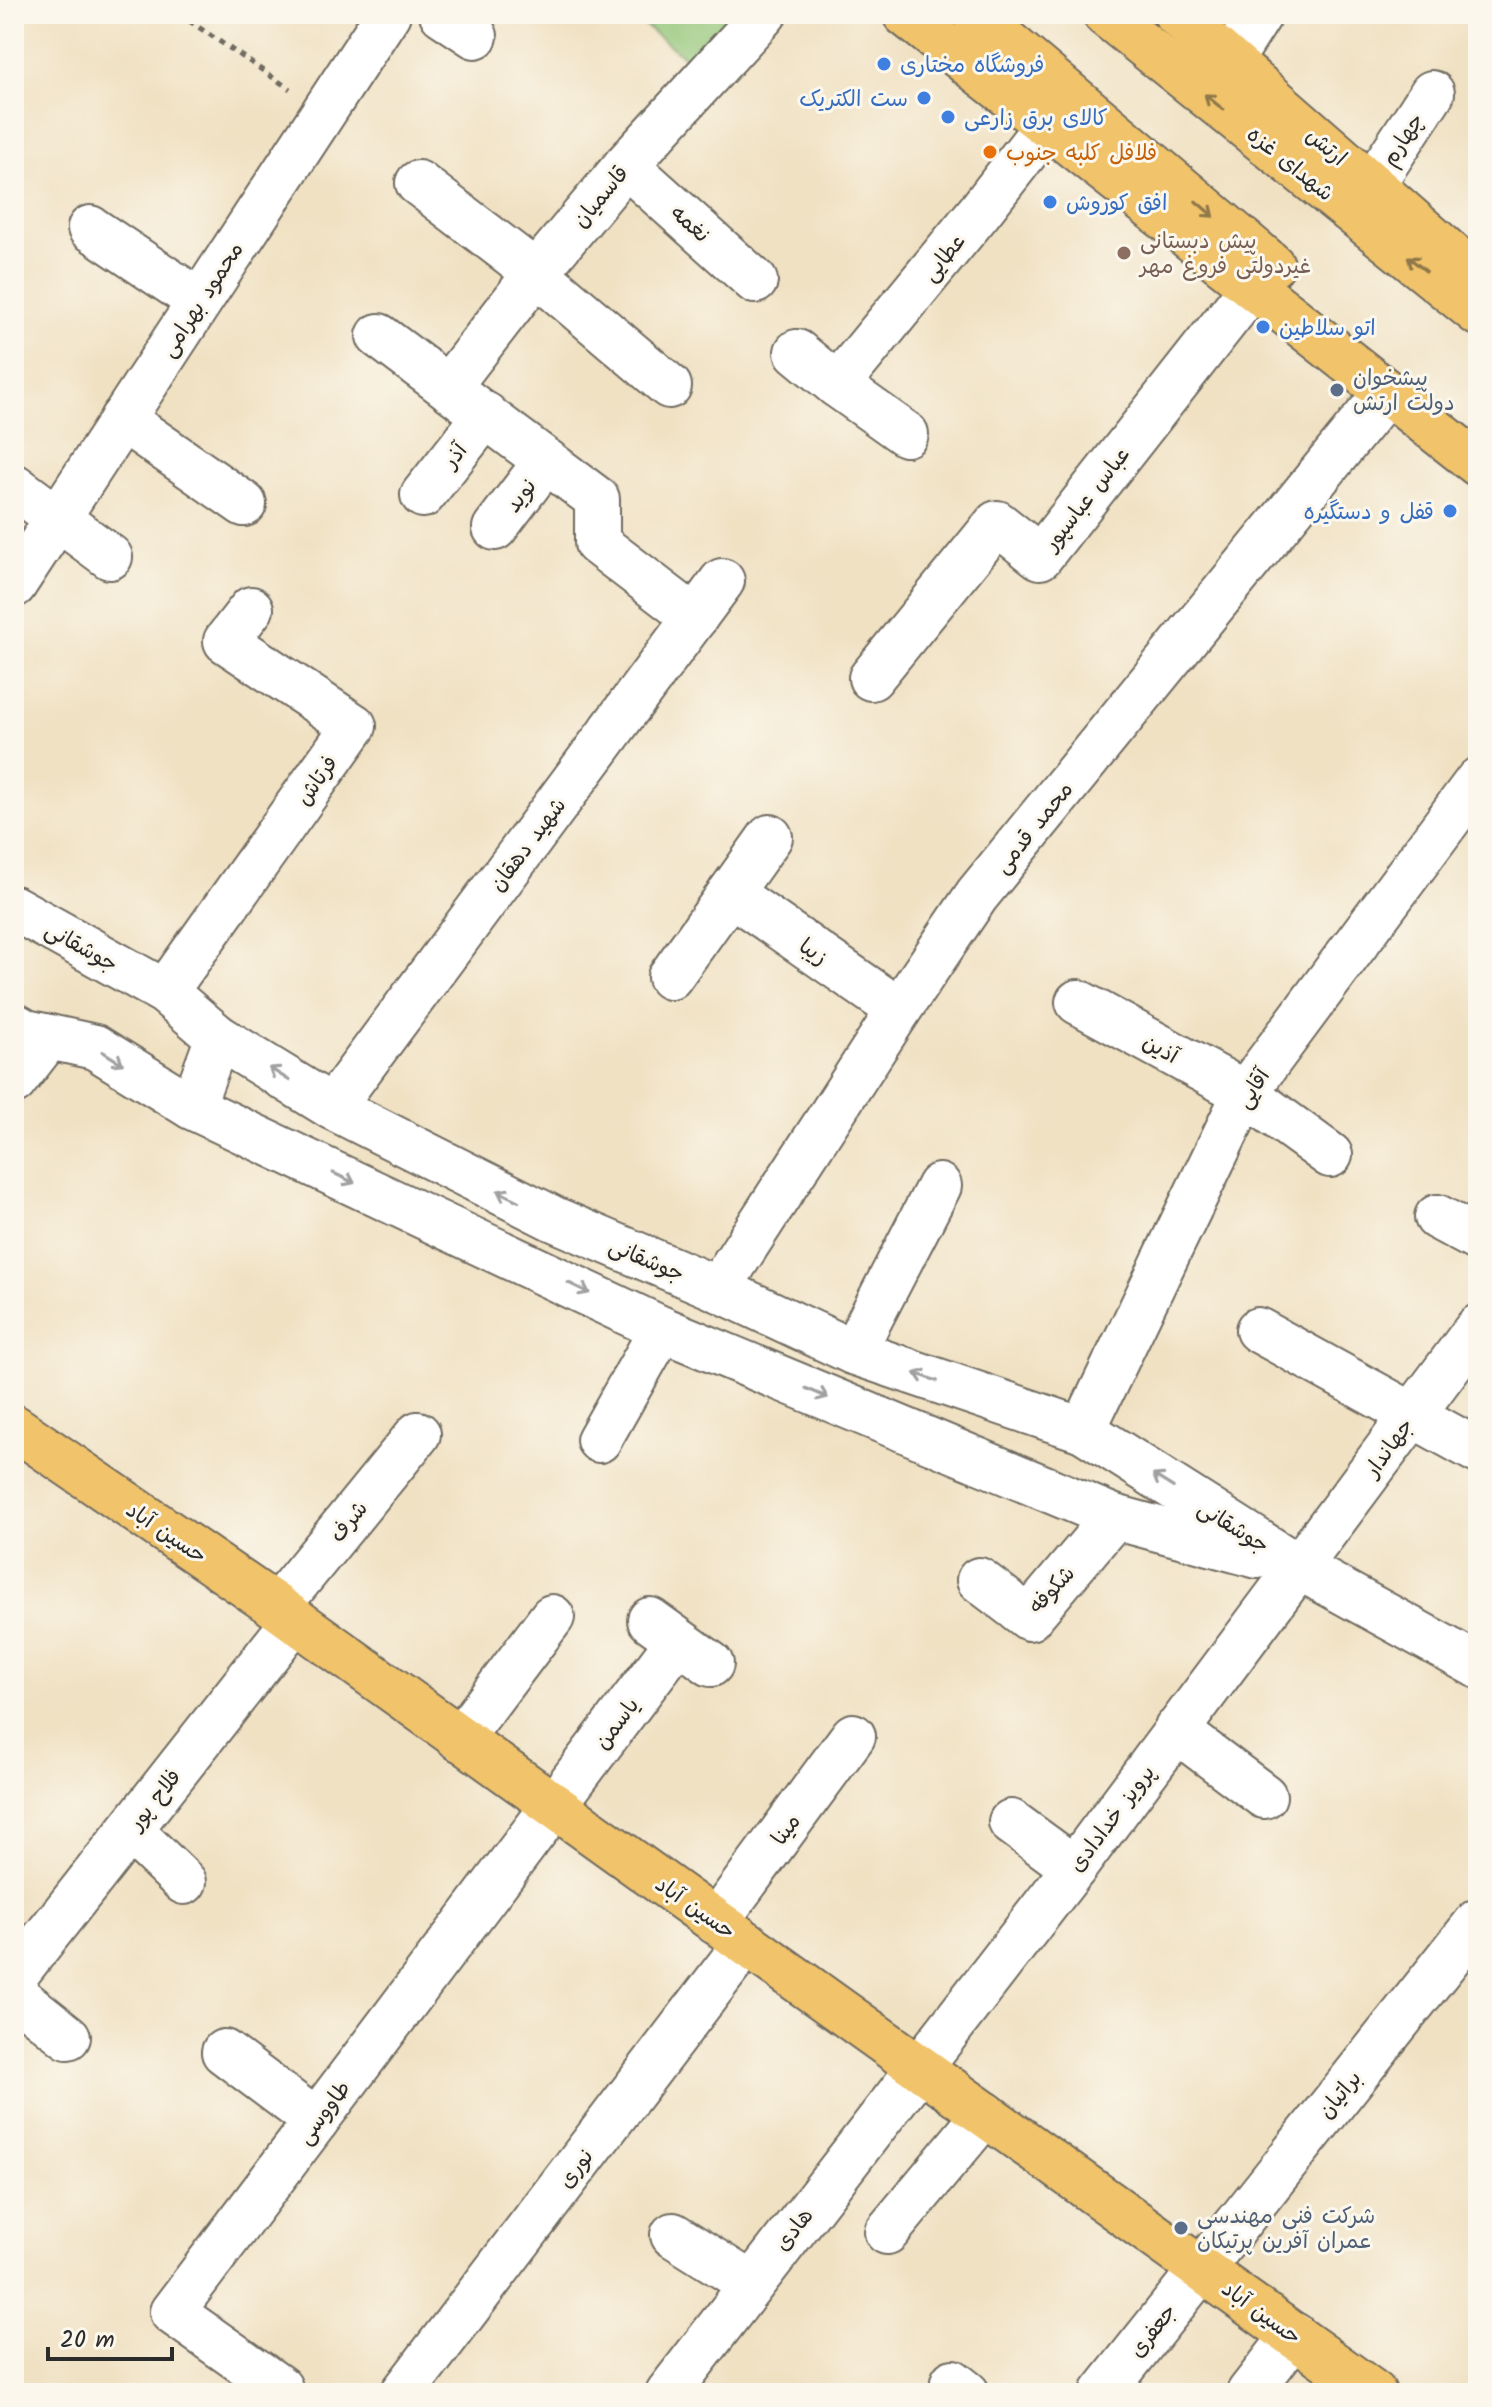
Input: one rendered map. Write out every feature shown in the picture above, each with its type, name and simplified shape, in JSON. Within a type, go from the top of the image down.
[{"type":"main road","points":[[905,14],[1478,464]]},
{"type":"main road","points":[[974,14],[1478,443]]},
{"type":"main road","name":"شهدای غزه","points":[[1105,14],[1478,313]]},
{"type":"main road","name":"ارتش","points":[[1176,14],[1478,277]]},
{"type":"main road","name":"حسین آباد","points":[[14,1427],[286,1614],[1374,2393]]},
{"type":"street","name":"محمود بهرامی","points":[[14,585],[388,14]]},
{"type":"street","name":"قاسمیان","points":[[448,387],[536,273],[626,165],[764,14]]},
{"type":"street","points":[[1230,61],[1260,14]]},
{"type":"street","name":"چهارم","points":[[1372,185],[1432,93]]},
{"type":"street","name":"عطایی","points":[[837,385],[1046,126]]},
{"type":"street","name":"نغمه","points":[[626,165],[755,281]]},
{"type":"street","points":[[418,183],[536,273],[669,386]]},
{"type":"street","points":[[90,228],[199,301]]},
{"type":"street","name":"عباس عباسپور","points":[[871,678],[997,523],[1040,557],[1253,286]]},
{"type":"street","points":[[379,336],[597,499],[597,543],[695,618]]},
{"type":"street","points":[[797,352],[906,434]]},
{"type":"street","name":"محمد قدمی","points":[[718,1289],[977,895],[1387,392]]},
{"type":"street","name":"آذر","points":[[423,495],[486,415]]},
{"type":"street","points":[[122,419],[244,504]]},
{"type":"street","name":"نوید","points":[[495,528],[546,461]]},
{"type":"street","points":[[14,486],[110,557]]},
{"type":"street","name":"شهید دهقان","points":[[332,1107],[722,581]]},
{"type":"street","name":"فرتاش","points":[[165,992],[354,726],[226,641],[251,609]]},
{"type":"street","name":"آقایی","points":[[1083,1430],[1245,1093],[1478,780]]},
{"type":"street","points":[[670,977],[770,837]]},
{"type":"street","name":"زیبا","points":[[730,893],[899,1010]]},
{"type":"street","name":"جوشقانی","points":[[14,908],[165,992],[218,1037],[332,1107],[554,1219],[718,1289],[853,1352],[1083,1430],[1300,1568],[1478,1666]]},
{"type":"street","name":"آذین","points":[[1078,1002],[1245,1093],[1330,1155]]},
{"type":"street","points":[[14,1082],[31,1031]]},
{"type":"street","name":"جوشقانی","points":[[31,1031],[95,1047],[192,1107],[662,1329],[1114,1517],[1300,1568]]},
{"type":"street","points":[[192,1107],[218,1037]]},
{"type":"street","points":[[853,1352],[939,1186]]},
{"type":"street","points":[[1437,1217],[1478,1239]]},
{"type":"street","points":[[531,1265],[554,1219]]},
{"type":"street","name":"جهاندار","points":[[1300,1568],[1478,1327]]},
{"type":"street","points":[[599,1440],[662,1329]]},
{"type":"street","points":[[1258,1330],[1478,1451]]},
{"type":"street","name":"شرف","points":[[286,1614],[418,1434]]},
{"type":"street","name":"شکوفه","points":[[979,1580],[1029,1618],[1114,1517]]},
{"type":"street","name":"پرویز خدادادی","points":[[920,2067],[1300,1568]]},
{"type":"street","name":"فلاح پور","points":[[14,1977],[130,1830],[286,1614]]},
{"type":"street","points":[[460,1739],[552,1617]]},
{"type":"street","name":"یاسمن","points":[[553,1806],[680,1642]]},
{"type":"street","points":[[1176,1730],[1264,1796]]},
{"type":"street","name":"مینا","points":[[731,1932],[853,1736]]},
{"type":"street","name":"طاووسی","points":[[280,2388],[172,2312],[553,1806]]},
{"type":"street","points":[[1011,1822],[1074,1868]]},
{"type":"street","points":[[130,1830],[184,1882]]},
{"type":"street","name":"براتیان","points":[[1200,2268],[1478,1921]]},
{"type":"street","name":"نوری","points":[[403,2393],[731,1932]]},
{"type":"street","points":[[14,1994],[68,2037]]},
{"type":"street","points":[[224,2052],[316,2121]]},
{"type":"street","name":"هادی","points":[[668,2393],[920,2067]]},
{"type":"street","points":[[887,2232],[985,2114]]},
{"type":"street","points":[[673,2235],[751,2284]]},
{"type":"street","name":"جعفری","points":[[1103,2393],[1200,2268]]},
{"type":"street","points":[[1249,2393],[1294,2335]]},
{"type":"path","points":[[179,14],[324,112]]},
{"type":"green space","points":[[630,14],[751,14],[701,70]]},
{"type":"place","name":"فروشگاه مختاری","points":[[884,64]]},
{"type":"place","name":"ست الکتریک","points":[[924,98]]},
{"type":"place","name":"کالای برق زارعی","points":[[948,117]]},
{"type":"place","name":"فلافل کلبه جنوب","points":[[990,152]]},
{"type":"place","name":"افق کوروش","points":[[1050,202]]},
{"type":"place","name":"پیش دبستانی غیردولتی فروغ مهر","points":[[1124,253]]},
{"type":"place","name":"اتو سلاطین","points":[[1263,327]]},
{"type":"place","name":"پیشخوان دولت ارتش","points":[[1337,390]]},
{"type":"place","name":"قفل و دستگیره","points":[[1450,511]]},
{"type":"place","name":"شرکت فنی مهندسی عمران آفرین پرتیکان","points":[[1181,2228]]}]
